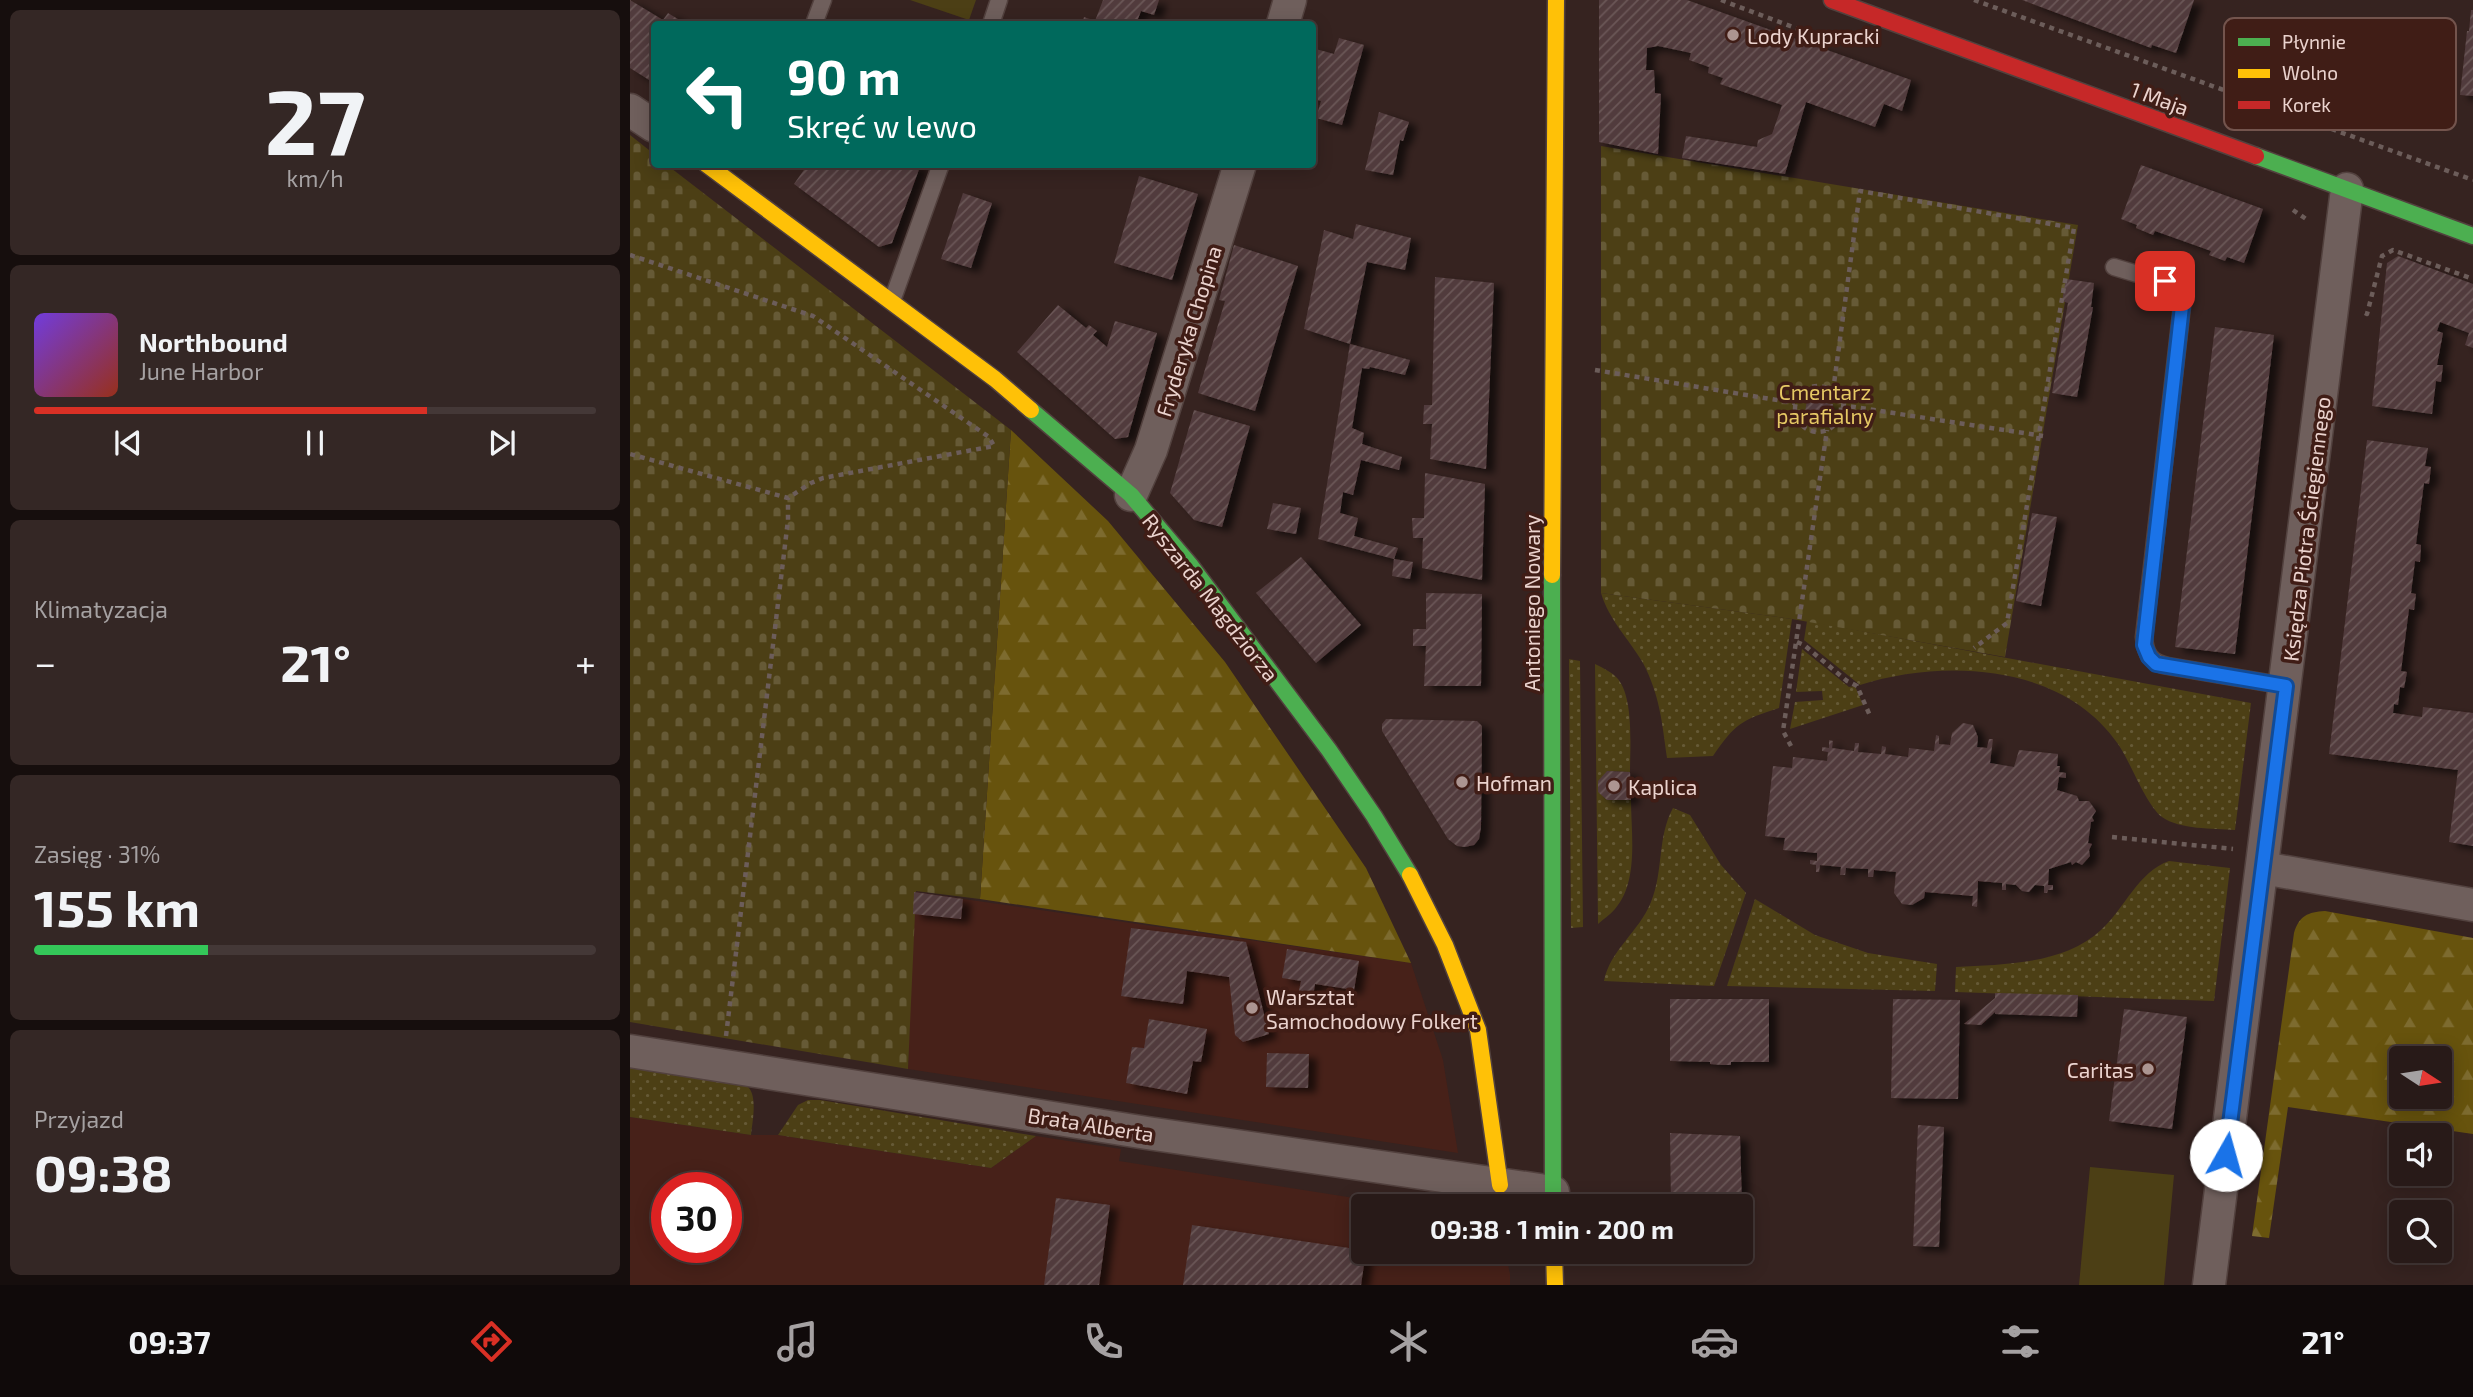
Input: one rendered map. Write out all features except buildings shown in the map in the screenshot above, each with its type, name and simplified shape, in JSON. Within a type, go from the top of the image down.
[{"type":"street","points":[[1284,21],[1290,0]]},
{"type":"street","name":"Antoniego Nowary","points":[[1553,1194],[1551,707],[1556,0]]},
{"type":"street","name":"1 Maja","points":[[1832,0],[2473,236]]},
{"type":"street","points":[[630,110],[651,124]]},
{"type":"street","name":"Fryderyka Chopina","points":[[1131,495],[1151,450],[1239,168]]},
{"type":"street","name":"Ryszarda Magdziorza","points":[[725,170],[995,379],[1131,495],[1191,566],[1329,750],[1415,884],[1445,945],[1478,1030],[1500,1185]]},
{"type":"street","name":"Księdza Piotra Ściegiennego","points":[[2209,1285],[2347,189]]},
{"type":"street","points":[[2263,868],[2473,905]]},
{"type":"street","name":"Brata Alberta","points":[[630,1051],[1147,1133],[1500,1185],[1534,1194]]},
{"type":"street","points":[[1554,1264],[1555,1285]]},
{"type":"lane","points":[[815,21],[823,0]]},
{"type":"lane","points":[[992,21],[999,0]]},
{"type":"lane","points":[[892,301],[940,168]]},
{"type":"lane","points":[[2114,267],[2174,285],[2182,306],[2144,637],[2149,657],[2156,664],[2286,686]]},
{"type":"path","points":[[1721,0],[1832,42]]},
{"type":"path","points":[[1974,0],[2224,90]]},
{"type":"path","points":[[2334,130],[2473,180]]},
{"type":"path","points":[[1833,391],[1818,386],[1810,387],[1798,396],[1795,403],[1796,418],[1806,429],[1820,432],[1827,430],[1838,420],[1841,405],[1833,391],[1860,191],[2074,228],[2041,436],[2007,623],[1974,648]]},
{"type":"path","points":[[2291,209],[2309,222]]},
{"type":"path","points":[[2334,304],[2367,314],[2382,256],[2393,250],[2473,279]]},
{"type":"path","points":[[630,255],[813,316],[989,437],[994,446],[823,478],[788,498],[630,454]]},
{"type":"path","points":[[1595,370],[1795,403]]},
{"type":"path","points":[[1841,405],[2041,436]]},
{"type":"path","points":[[1791,746],[1783,731],[1827,430]]},
{"type":"path","points":[[723,1065],[785,547],[788,498]]},
{"type":"path","points":[[1797,642],[1857,686],[1871,718]]},
{"type":"path","points":[[2112,837],[2237,849]]},
{"type":"shaded area","points":[[914,892],[1411,963],[1443,1060],[1458,1153],[908,1069]]},
{"type":"shaded area","points":[[630,1117],[751,1135],[778,1135],[991,1168],[1036,1136],[1121,1149],[1119,1161],[1351,1198],[1351,1264],[1508,1264],[1510,1285],[630,1285]]},
{"type":"green space","points":[[910,0],[976,0],[969,20]]},
{"type":"green space","points":[[630,135],[651,152],[651,168],[671,168],[1011,430],[980,899],[916,891],[908,1069],[630,1022]]},
{"type":"green space","name":"Cmentarz parafialny","points":[[1601,146],[2078,225],[2005,657],[1792,619],[1601,593]]},
{"type":"green space","points":[[1011,430],[1108,521],[1225,662],[1366,868],[1411,963],[980,899]]},
{"type":"green space","points":[[1601,593],[1792,619],[1779,708],[1740,724],[1713,756],[1667,758],[1660,709],[1649,675],[1609,612]]},
{"type":"green space","points":[[1807,621],[2251,703],[2235,830],[2187,826],[2162,817],[2150,803],[2118,744],[2095,717],[2066,697],[2035,683],[2000,674],[1964,671],[1928,672],[1860,685],[1804,640]]},
{"type":"green space","points":[[1802,649],[1849,687],[1855,686],[1863,705],[1790,729],[1795,702],[1823,700],[1822,691],[1796,692]]},
{"type":"green space","points":[[1569,659],[1580,661],[1583,927],[1571,928]]},
{"type":"green space","points":[[1595,664],[1618,679],[1627,698],[1630,772],[1607,771],[1598,791],[1607,800],[1631,800],[1632,842],[1631,871],[1623,898],[1598,924]]},
{"type":"green space","points":[[1673,808],[1690,815],[1721,865],[1746,893],[1714,986],[1604,981],[1612,960],[1651,902],[1658,878],[1665,830]]},
{"type":"green space","points":[[2169,861],[2230,868],[2214,1001],[1955,992],[1956,967],[2032,960],[2069,950],[2086,942],[2110,921],[2149,873]]},
{"type":"green space","points":[[1755,899],[1815,935],[1868,953],[1937,964],[1935,991],[1727,986]]},
{"type":"green space","points":[[2325,911],[2473,938],[2473,1134],[2452,1131],[2452,1123],[2398,1123],[2288,1107],[2269,1238],[2252,1236],[2294,933],[2302,919],[2309,914]]},
{"type":"green space","points":[[630,1063],[727,1079],[748,1087],[754,1103],[751,1135],[630,1117]]},
{"type":"green space","points":[[808,1100],[1036,1136],[991,1168],[778,1135],[798,1105]]},
{"type":"green space","points":[[2090,1167],[2174,1175],[2164,1285],[2079,1285]]},
{"type":"traffic: fast","points":[[2256,156],[2473,236]]},
{"type":"traffic: fast","points":[[1031,410],[1131,495],[1191,566],[1329,750],[1410,875]]},
{"type":"traffic: fast","points":[[1552,575],[1553,1194]]},
{"type":"traffic: slow","points":[[1552,575],[1556,0]]},
{"type":"traffic: slow","points":[[711,168],[995,379],[1031,410]]},
{"type":"traffic: slow","points":[[1410,875],[1445,945],[1478,1030],[1500,1185]]},
{"type":"traffic: slow","points":[[1554,1264],[1555,1285]]},
{"type":"traffic: jam","points":[[1832,0],[2256,156]]},
{"type":"place","name":"Lody Kupracki","points":[[1733,35]]},
{"type":"place","name":"Hofman","points":[[1462,782]]},
{"type":"place","name":"Kaplica","points":[[1614,786]]},
{"type":"place","name":"Warsztat Samochodowy Folkert","points":[[1252,1008]]},
{"type":"place","name":"Caritas","points":[[2148,1069]]},
{"type":"route","points":[[2165,281],[2174,285],[2182,306],[2144,645],[2149,657],[2156,664],[2286,686],[2226,1155]]}]
